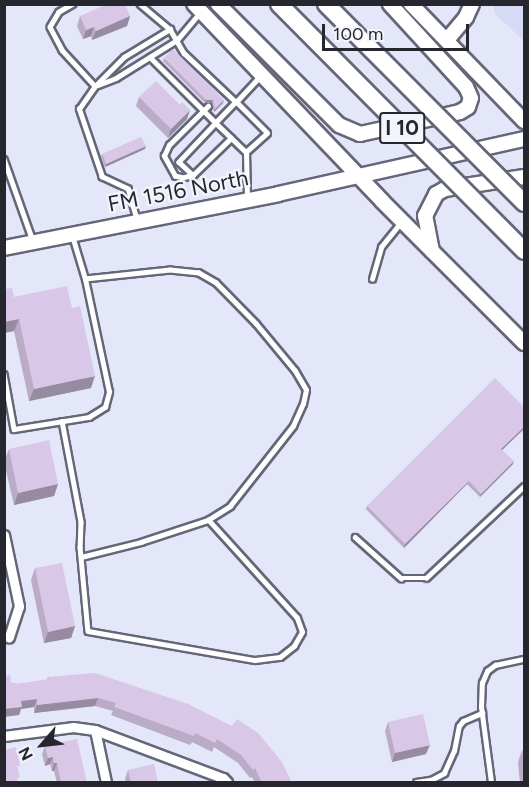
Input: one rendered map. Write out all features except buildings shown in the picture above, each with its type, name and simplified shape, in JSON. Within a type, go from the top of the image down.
[{"type":"highway","name":"I 10","points":[[279,4],[525,251]]},
{"type":"highway","name":"I 10","points":[[326,4],[525,203]]},
{"type":"main road","points":[[218,4],[339,125],[360,134],[460,112],[468,107],[471,98],[466,87],[390,4]]},
{"type":"main road","points":[[411,4],[525,121]]},
{"type":"main road","points":[[447,40],[473,6]]},
{"type":"main road","points":[[197,8],[432,252],[525,343]]},
{"type":"main road","name":"FM 1516 North","points":[[4,248],[359,176],[525,139]]},
{"type":"main road","points":[[432,252],[425,216],[436,194],[445,189],[525,177]]},
{"type":"street","points":[[4,535],[19,606],[9,637]]},
{"type":"street","points":[[4,736],[73,727],[95,730],[223,778],[227,783]]},
{"type":"street","points":[[95,730],[106,783]]},
{"type":"lane","points":[[73,4],[59,12],[50,27],[62,50],[95,86]]},
{"type":"lane","points":[[140,4],[170,29],[184,53],[267,133],[246,152]]},
{"type":"lane","points":[[95,86],[116,78],[177,40],[197,8]]},
{"type":"lane","points":[[137,221],[128,189],[102,177],[79,109],[95,86],[124,57],[170,29]]},
{"type":"lane","points":[[179,58],[184,53]]},
{"type":"lane","points":[[150,57],[246,152],[248,199]]},
{"type":"lane","points":[[189,68],[194,63]]},
{"type":"lane","points":[[166,74],[171,68]]},
{"type":"lane","points":[[198,77],[203,71]]},
{"type":"lane","points":[[193,175],[179,162],[261,74]]},
{"type":"lane","points":[[175,82],[180,77]]},
{"type":"lane","points":[[207,86],[213,80]]},
{"type":"lane","points":[[184,92],[189,87]]},
{"type":"lane","points":[[217,97],[223,90]]},
{"type":"lane","points":[[193,100],[198,95]]},
{"type":"lane","points":[[208,106],[169,144],[164,156],[174,176],[183,178],[193,175],[231,138]]},
{"type":"lane","points":[[4,159],[33,241]]},
{"type":"lane","points":[[372,279],[381,247],[402,221]]},
{"type":"lane","points":[[4,374],[14,429],[89,417],[105,407],[109,392],[85,279],[72,233]]},
{"type":"lane","points":[[81,557],[141,542],[208,520],[230,506],[293,426],[303,404],[306,390],[295,371],[256,324],[216,283],[200,273],[170,270],[85,279]]},
{"type":"lane","points":[[62,421],[81,522],[81,557],[88,631],[255,660],[280,657],[294,646],[302,632],[297,618],[208,520]]},
{"type":"lane","points":[[355,537],[401,578],[426,578],[525,486]]},
{"type":"lane","points":[[491,783],[482,713],[482,683],[487,672],[495,665],[525,658]]},
{"type":"lane","points":[[416,783],[432,780],[444,773],[454,751],[459,726],[463,721],[482,713]]},
{"type":"shaded area","points":[[493,5],[524,5],[524,41],[495,14]]}]
